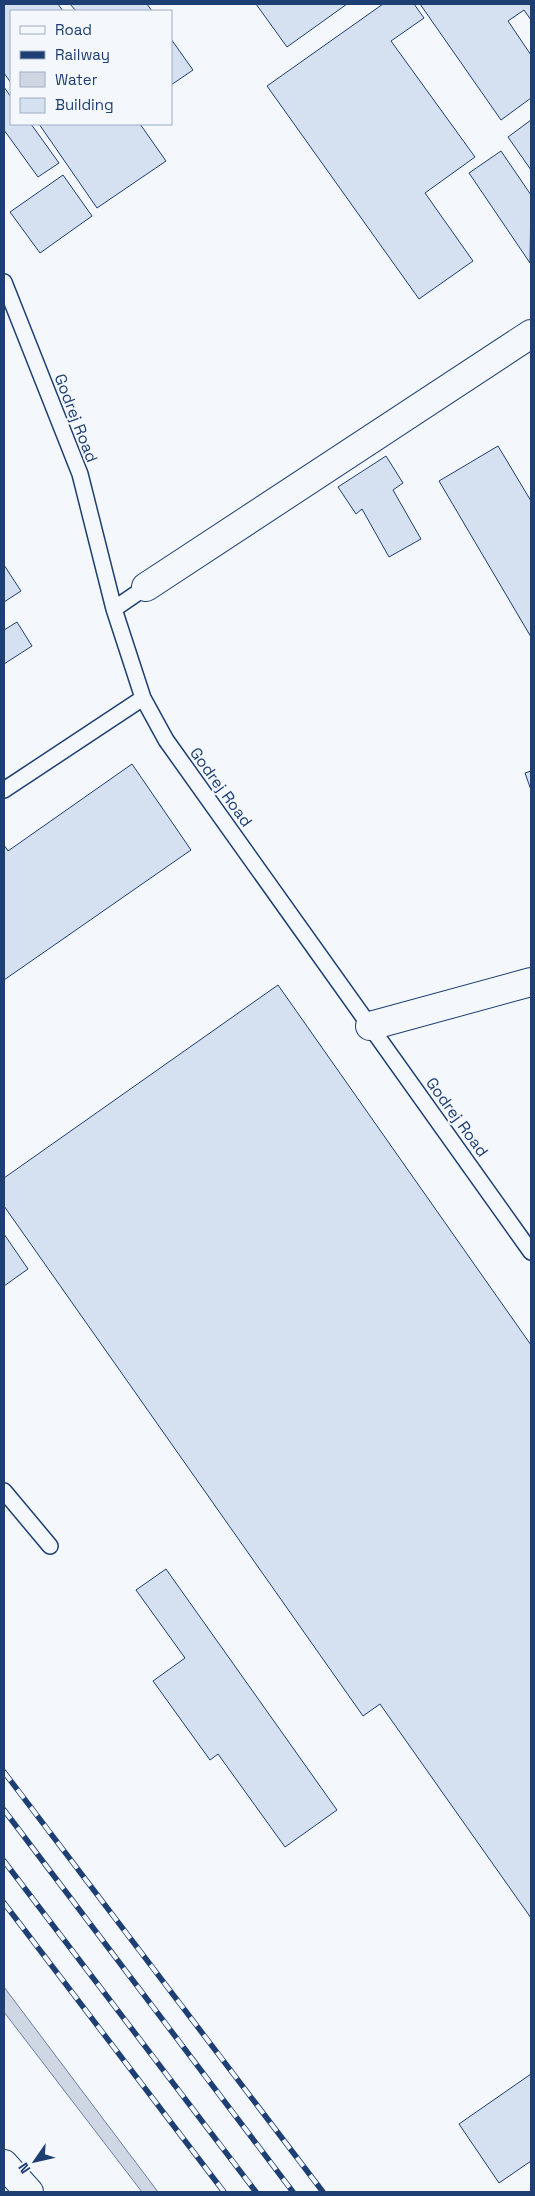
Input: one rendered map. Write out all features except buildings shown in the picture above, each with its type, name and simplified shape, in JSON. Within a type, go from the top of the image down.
[{"type":"street","points":[[146,587],[531,334]]},
{"type":"street","points":[[370,1026],[531,982]]},
{"type":"street","points":[[4,2164],[29,2192]]},
{"type":"lane","name":"Godrej Road","points":[[4,282],[80,474],[114,609],[143,698],[166,740],[531,1252]]},
{"type":"lane","points":[[114,609],[146,587]]},
{"type":"lane","points":[[4,790],[143,698]]},
{"type":"lane","points":[[4,1491],[50,1546]]},
{"type":"water","points":[[4,1987],[158,2192],[142,2192],[4,2012]]},
{"type":"railway","points":[[4,1772],[323,2192]]},
{"type":"railway","points":[[4,1810],[293,2192]]},
{"type":"railway","points":[[4,1861],[256,2192]]},
{"type":"railway","points":[[4,1903],[224,2192]]}]
